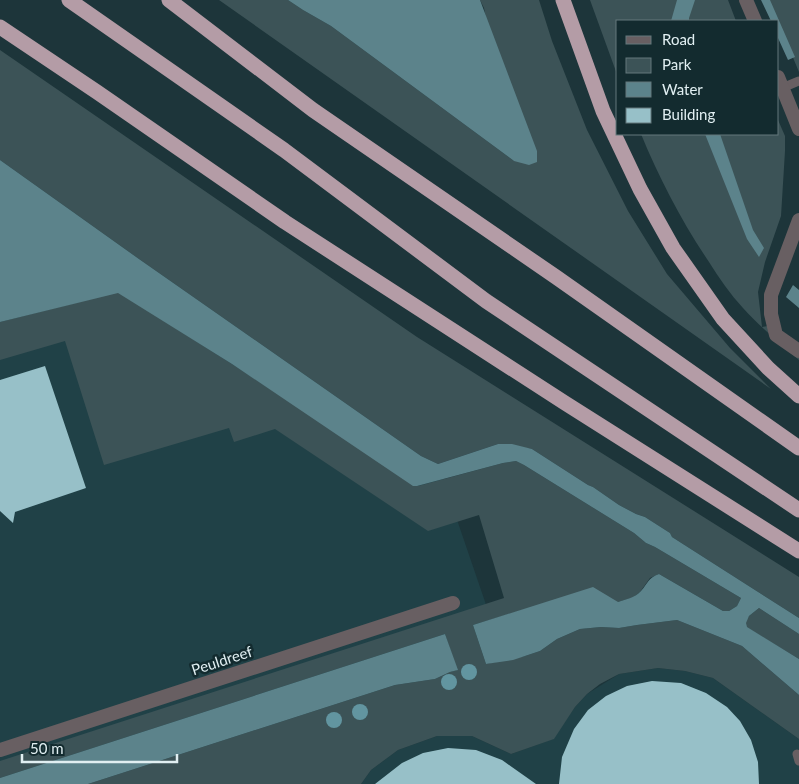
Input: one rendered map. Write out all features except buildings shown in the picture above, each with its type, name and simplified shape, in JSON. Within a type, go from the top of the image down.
[{"type":"highway","points":[[69,0],[284,150],[486,301],[799,510]]},
{"type":"highway","points":[[169,0],[313,110],[556,277],[799,448]]},
{"type":"highway","points":[[563,0],[603,110],[640,189],[673,248],[723,319],[768,368],[799,396]]},
{"type":"highway","points":[[0,27],[285,222],[799,551]]},
{"type":"street","points":[[746,0],[755,20]]},
{"type":"street","points":[[780,82],[799,129]]},
{"type":"street","points":[[799,220],[771,295],[771,314],[776,335],[799,351]]},
{"type":"street","name":"Peuldreef","points":[[0,750],[453,603]]},
{"type":"lane","points":[[780,82],[799,81]]},
{"type":"shaded area","points":[[0,190],[440,470],[494,628],[35,784],[0,784]]},
{"type":"shaded area","points":[[658,668],[685,671],[713,678],[799,739],[799,784],[361,784],[371,770],[398,750],[437,736],[472,736],[511,754],[553,739],[575,707],[587,694],[619,674]]},
{"type":"green space","points":[[219,0],[288,0],[331,26],[514,161],[484,8],[480,0],[539,0],[552,41],[587,130],[628,211],[667,274],[730,348],[771,389]]},
{"type":"green space","points":[[590,0],[728,0],[736,20],[616,20],[616,72]]},
{"type":"green space","points":[[769,0],[799,0],[799,72],[779,20]]},
{"type":"green space","points":[[0,50],[417,337],[799,577],[799,618],[672,537],[670,533],[645,517],[619,505],[532,449],[498,444],[438,464],[421,456],[139,259],[0,160]]},
{"type":"green space","points":[[779,122],[785,136],[781,216],[765,262],[758,292],[762,327],[774,325],[799,345],[799,360],[756,322],[721,280],[680,216],[655,167],[641,135],[779,135]]},
{"type":"green space","points":[[118,292],[418,486],[516,461],[634,533],[646,543],[741,598],[737,606],[729,611],[723,611],[659,574],[650,578],[634,597],[618,602],[526,609],[473,625],[486,664],[540,651],[557,639],[580,629],[619,628],[677,620],[742,646],[799,695],[799,739],[713,678],[685,671],[658,668],[619,674],[600,684],[575,707],[554,739],[511,754],[472,736],[437,736],[398,750],[371,770],[361,784],[88,784],[395,685],[435,679],[457,670],[445,634],[0,778],[0,761],[504,598],[479,515],[428,531],[275,429],[234,442],[229,428],[104,465],[65,341],[0,360],[0,322]]},
{"type":"green space","points":[[759,608],[799,634],[799,659],[746,627],[745,623],[749,616]]},
{"type":"water","points":[[288,0],[480,0],[537,151],[537,162],[529,165],[514,161],[331,26]]},
{"type":"water","points":[[677,0],[695,0],[689,20],[671,20]]},
{"type":"water","points":[[761,0],[770,0],[779,20],[771,20]]},
{"type":"water","points":[[779,21],[795,57],[788,60],[779,40]]},
{"type":"water","points":[[705,135],[720,135],[753,230],[764,248],[759,257],[747,239]]},
{"type":"water","points":[[0,160],[421,456],[438,464],[498,444],[512,444],[532,449],[619,505],[645,517],[670,533],[672,537],[799,618],[799,634],[759,608],[749,616],[746,623],[747,627],[799,659],[799,695],[742,646],[677,620],[619,628],[580,629],[557,639],[540,651],[513,660],[486,664],[473,625],[593,587],[618,602],[636,595],[650,579],[659,574],[723,611],[729,611],[737,606],[741,598],[646,543],[634,533],[516,461],[413,486],[232,364],[118,293],[0,322]]},
{"type":"water","points":[[793,285],[799,290],[799,308],[786,297]]},
{"type":"water","points":[[445,634],[458,670],[435,679],[395,685],[88,784],[0,784],[0,778]]}]
